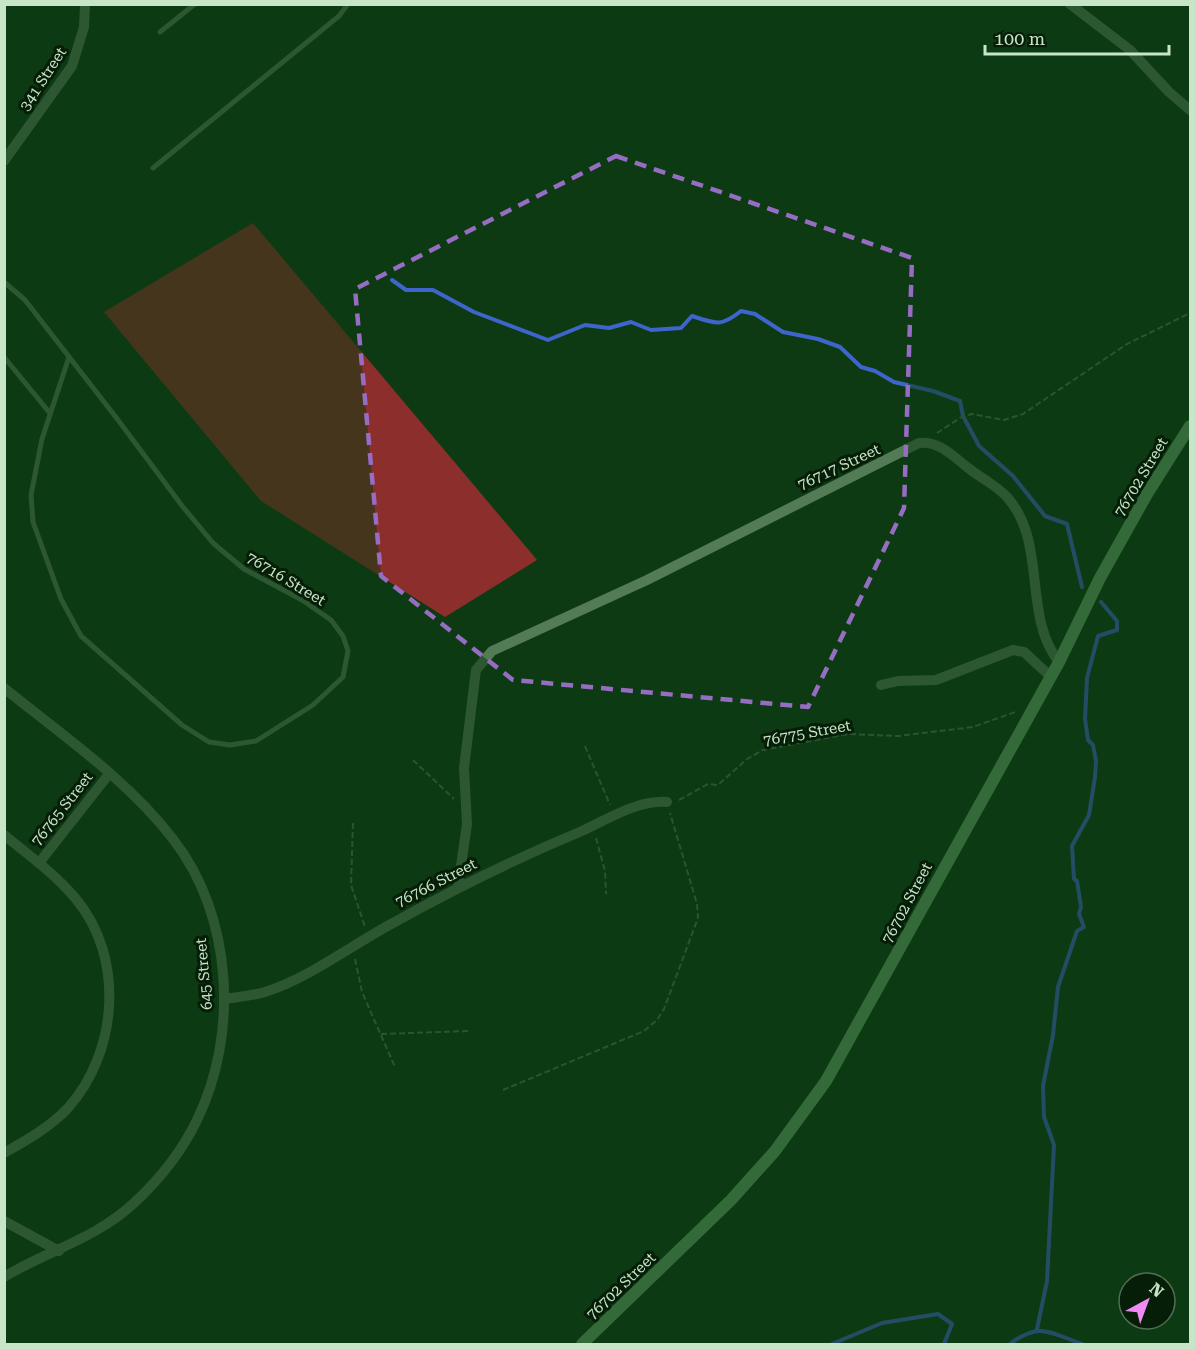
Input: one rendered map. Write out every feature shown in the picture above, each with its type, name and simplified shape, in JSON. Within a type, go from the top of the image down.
[{"type":"street","name":"341 Street","points":[[4,161],[72,66],[84,27],[85,4]]},
{"type":"street","points":[[1070,4],[1130,50],[1169,92],[1191,110]]},
{"type":"street","name":"76702 Street","points":[[582,1344],[731,1200],[800,1119],[855,1031],[1059,662],[1100,578],[1147,494],[1191,426]]},
{"type":"street","points":[[919,443],[935,444],[950,453],[1006,496],[1014,507],[1023,525],[1030,551],[1042,632],[1049,650],[1059,662]]},
{"type":"street","name":"76717 Street","points":[[467,811],[464,768],[476,670],[492,651],[656,576],[919,443]]},
{"type":"street","points":[[881,686],[898,681],[936,680],[1013,650],[1024,652],[1050,676]]},
{"type":"street","name":"645 Street","points":[[4,688],[109,774],[155,816],[176,842],[198,879],[211,911],[217,938],[224,999],[218,1056],[209,1089],[197,1120],[181,1148],[163,1172],[134,1203],[106,1226],[4,1277]]},
{"type":"street","name":"76765 Street","points":[[39,863],[109,774]]},
{"type":"street","name":"76766 Street","points":[[224,999],[263,993],[285,984],[458,887],[646,803],[667,802]]},
{"type":"street","points":[[458,887],[467,811]]},
{"type":"street","points":[[4,835],[39,863],[78,901],[90,921],[105,956],[110,988],[108,1014],[99,1054],[84,1085],[68,1107],[50,1124],[4,1153]]},
{"type":"street","points":[[4,1221],[59,1251]]},
{"type":"lane","points":[[160,32],[195,4]]},
{"type":"lane","points":[[153,168],[339,16],[348,4]]},
{"type":"lane","name":"76716 Street","points":[[4,282],[25,300],[213,543],[244,568],[302,600],[331,620],[343,636],[348,651],[344,677],[313,705],[256,741],[230,745],[210,742],[182,725],[153,702],[81,636],[61,599],[33,522],[31,495],[49,412],[69,357]]},
{"type":"lane","points":[[4,357],[49,412]]},
{"type":"path","points":[[919,443],[963,416],[972,414],[1004,420],[1023,414],[1127,344],[1191,313]]},
{"type":"path","name":"76775 Street","points":[[667,802],[687,797],[708,784],[718,785],[747,759],[763,750],[848,734],[898,736],[973,727],[997,720],[1036,701]]},
{"type":"path","points":[[585,746],[615,816]]},
{"type":"path","points":[[413,760],[467,811]]},
{"type":"path","points":[[503,1090],[644,1031],[657,1020],[664,1010],[698,918],[697,904],[667,802]]},
{"type":"path","points":[[353,823],[351,885],[369,936]]},
{"type":"path","points":[[592,826],[605,872],[606,894]]},
{"type":"path","points":[[354,947],[362,992],[395,1067]]},
{"type":"path","points":[[381,1034],[469,1031]]},
{"type":"highlighted area","points":[[616,156],[912,258],[904,508],[808,707],[513,680],[381,576],[355,289]]},
{"type":"shaded area","points":[[253,223],[537,560],[445,617],[261,501],[104,312]]},
{"type":"waterway","points":[[392,280],[406,290],[433,290],[474,312],[548,340],[585,325],[609,328],[631,322],[651,330],[681,328],[692,316],[707,321],[723,322],[741,311],[755,314],[783,332],[818,339],[840,347],[861,367],[875,371],[894,382],[933,391],[960,401],[963,416],[979,446],[1013,476],[1045,516],[1067,524],[1082,587]]},
{"type":"waterway","points":[[1037,1329],[1047,1281],[1054,1145],[1044,1117],[1043,1086],[1053,1035],[1058,987],[1077,931],[1084,927],[1079,914],[1081,907],[1077,881],[1074,879],[1072,846],[1089,815],[1095,777],[1096,761],[1093,745],[1088,740],[1085,719],[1087,678],[1098,636],[1117,630],[1117,621],[1101,602]]},
{"type":"waterway","points":[[832,1344],[882,1323],[938,1314],[952,1324],[944,1344]]},
{"type":"waterway","points":[[1010,1344],[1020,1337],[1038,1331],[1053,1333],[1082,1344]]}]
